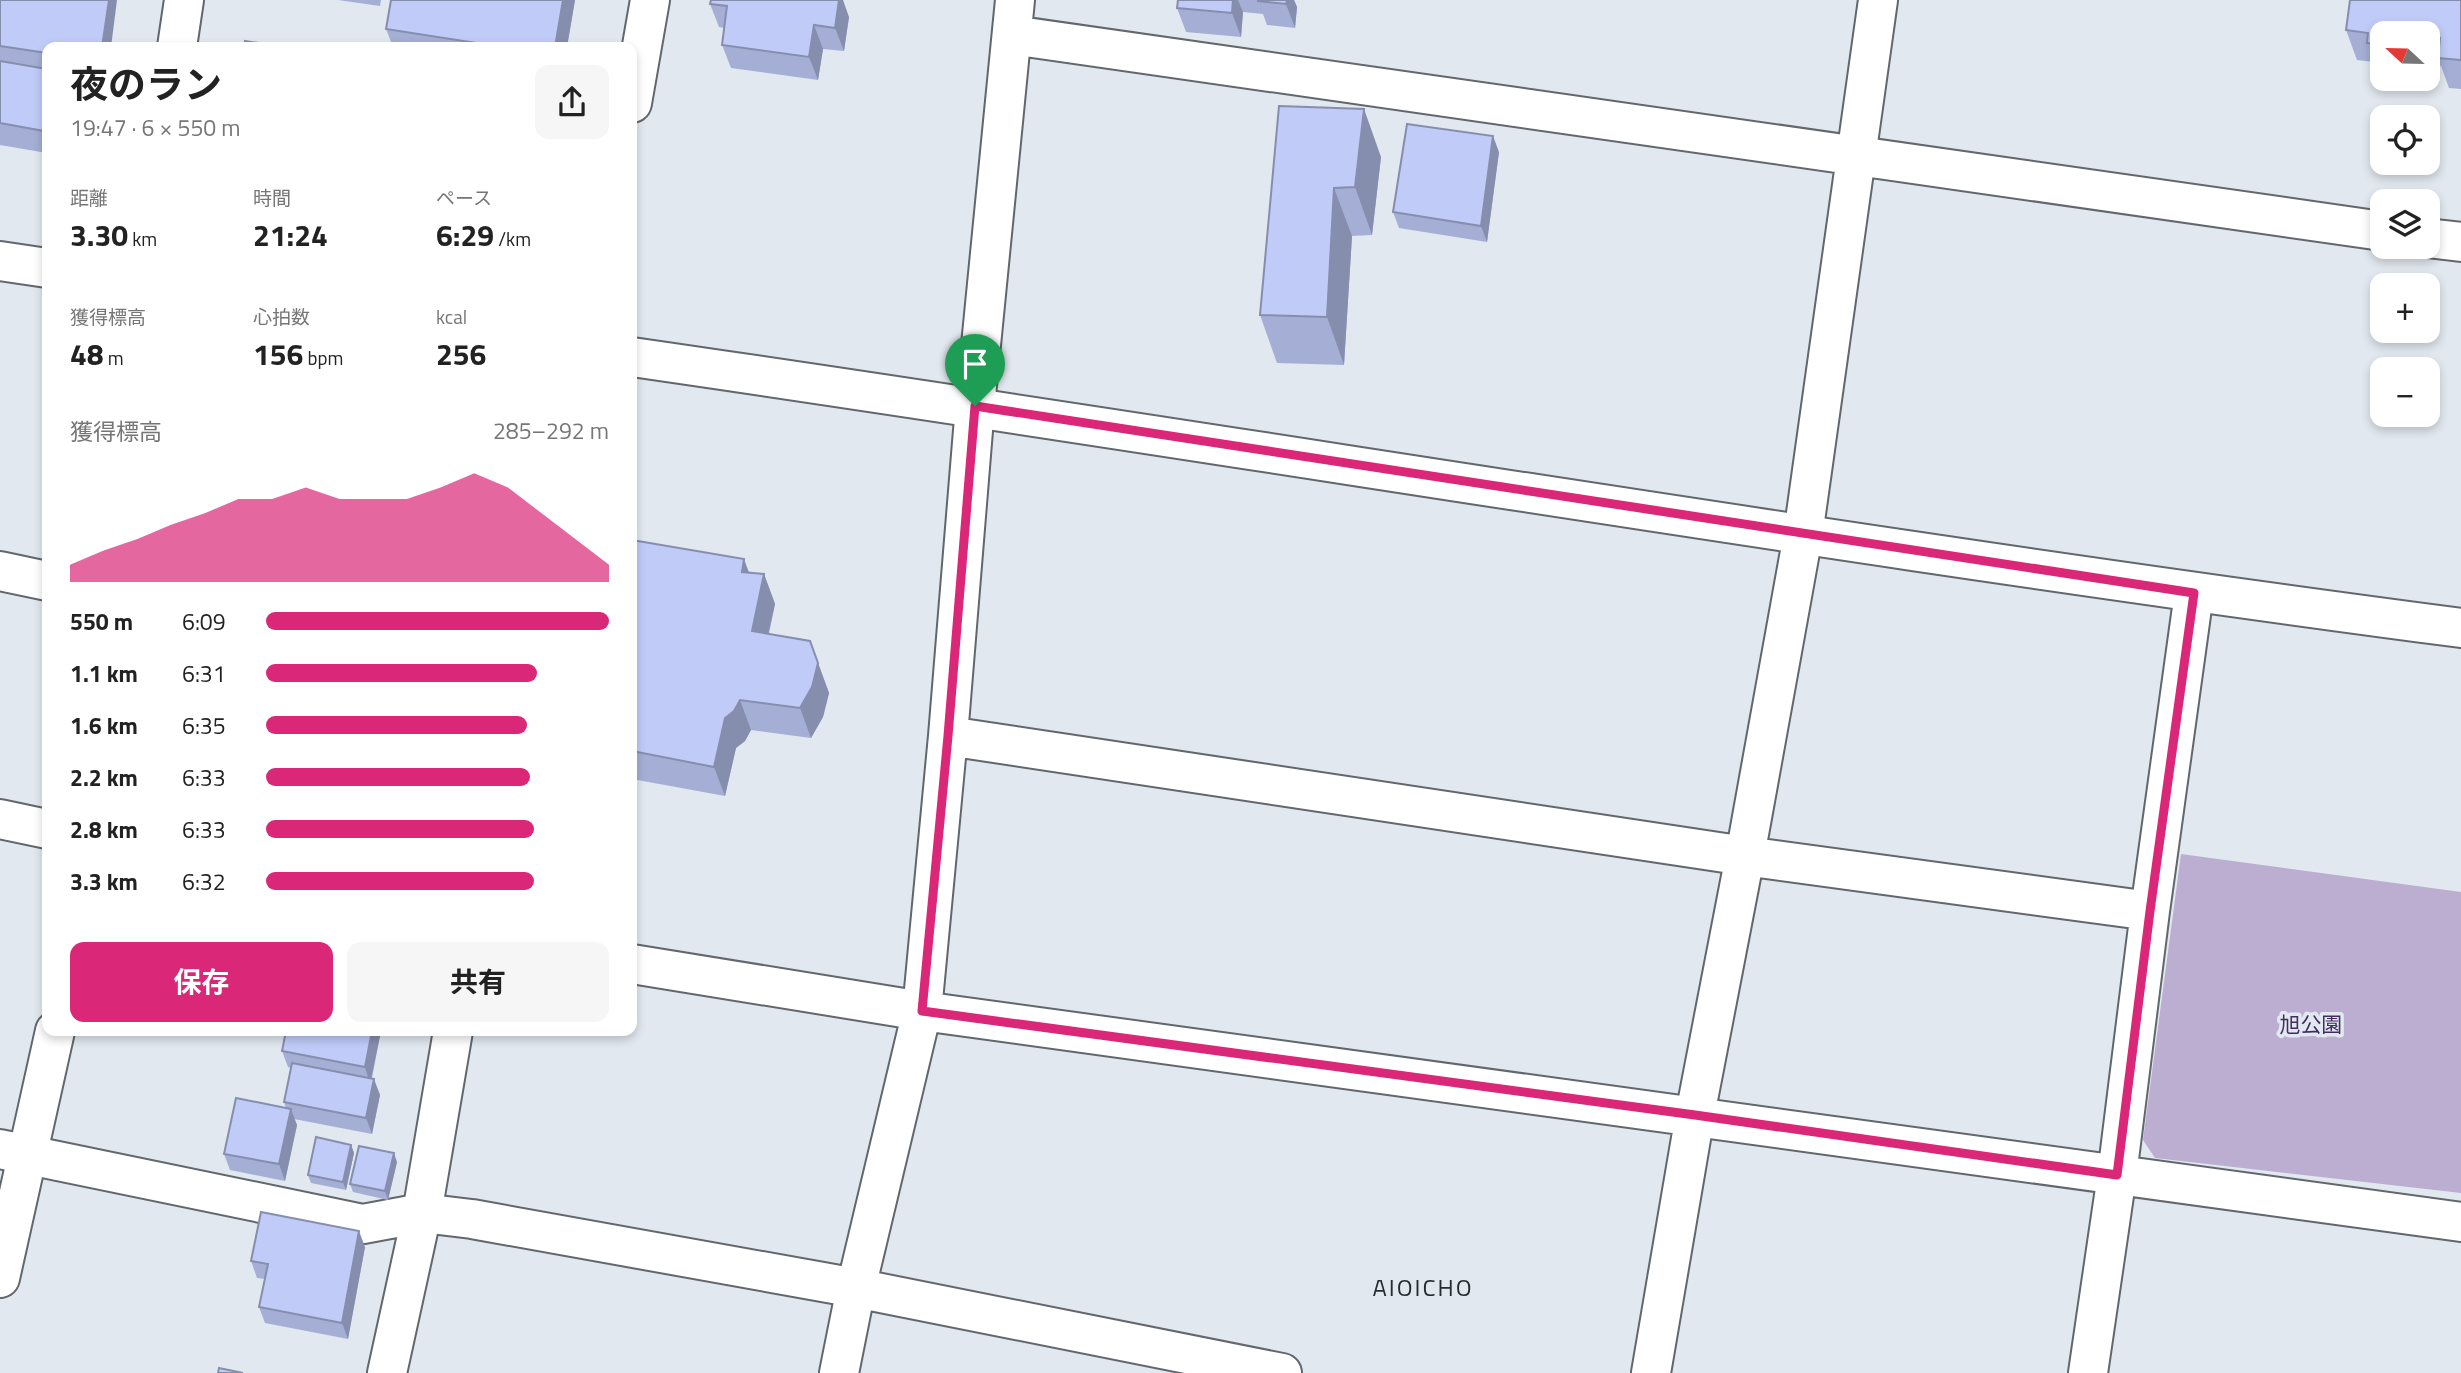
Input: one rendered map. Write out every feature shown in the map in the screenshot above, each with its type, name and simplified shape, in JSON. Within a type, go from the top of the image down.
[{"type":"street","points":[[178,42],[184,0]]},
{"type":"street","points":[[637,74],[650,0]]},
{"type":"street","points":[[1651,1373],[1695,1115],[1803,535],[1878,0]]},
{"type":"street","points":[[839,1373],[856,1288],[922,1011],[975,406],[1014,18],[1857,158],[2370,229]]},
{"type":"street","points":[[2440,240],[2461,243]]},
{"type":"street","points":[[0,261],[42,267]]},
{"type":"street","points":[[637,357],[975,406],[1803,535],[2194,593],[2461,628]]},
{"type":"street","points":[[0,571],[42,580]]},
{"type":"street","points":[[2088,1373],[2194,593]]},
{"type":"street","points":[[948,736],[1745,856],[2150,911]]},
{"type":"street","points":[[0,819],[42,827]]},
{"type":"street","points":[[637,965],[922,1011],[2461,1222]]},
{"type":"street","points":[[0,1278],[14,1151],[53,1036]]},
{"type":"street","points":[[387,1373],[422,1213],[452,1036]]},
{"type":"street","points":[[14,1151],[363,1224],[422,1213],[472,1219],[856,1288],[1282,1373]]},
{"type":"green space","name":"旭公園","points":[[2181,854],[2461,892],[2461,1193],[2155,1158],[2143,1140]]},
{"type":"building","points":[[0,0],[109,0],[103,42],[42,42],[42,52],[0,46]]},
{"type":"building","points":[[391,0],[563,0],[556,42],[470,42],[386,29]]},
{"type":"building","points":[[711,0],[839,0],[835,28],[814,25],[809,57],[722,45],[727,6],[710,4]]},
{"type":"building","points":[[1178,0],[1233,0],[1232,13],[1177,8]]},
{"type":"building","points":[[1258,0],[1287,0],[1286,4]]},
{"type":"building","points":[[2350,0],[2461,0],[2461,60],[2440,58],[2440,21],[2370,21],[2370,43],[2367,43],[2368,33],[2346,30]]},
{"type":"building","points":[[0,61],[42,68],[42,131],[0,123]]},
{"type":"building","points":[[1279,106],[1364,109],[1355,187],[1334,188],[1327,317],[1260,315]]},
{"type":"building","points":[[1407,124],[1493,136],[1481,226],[1393,212]]},
{"type":"building","points":[[637,541],[744,559],[742,572],[764,574],[752,631],[810,641],[818,663],[812,687],[800,708],[740,700],[734,711],[725,718],[714,767],[637,752]]},
{"type":"building","points":[[285,1036],[371,1036],[365,1067],[282,1051]]},
{"type":"building","points":[[292,1063],[374,1079],[366,1118],[284,1102]]},
{"type":"building","points":[[236,1098],[291,1109],[279,1164],[224,1154]]},
{"type":"building","points":[[316,1137],[351,1145],[343,1182],[308,1175]]},
{"type":"building","points":[[359,1146],[394,1153],[385,1191],[350,1184]]},
{"type":"building","points":[[261,1212],[359,1231],[342,1323],[259,1307],[268,1264],[251,1261]]},
{"type":"building","points":[[219,1368],[243,1373],[218,1373]]},
{"type":"district","name":"AIOICHO","points":[[1423,1287]]},
{"type":"route","points":[[975,406],[2194,593],[2117,1175],[922,1011],[975,406]]}]
